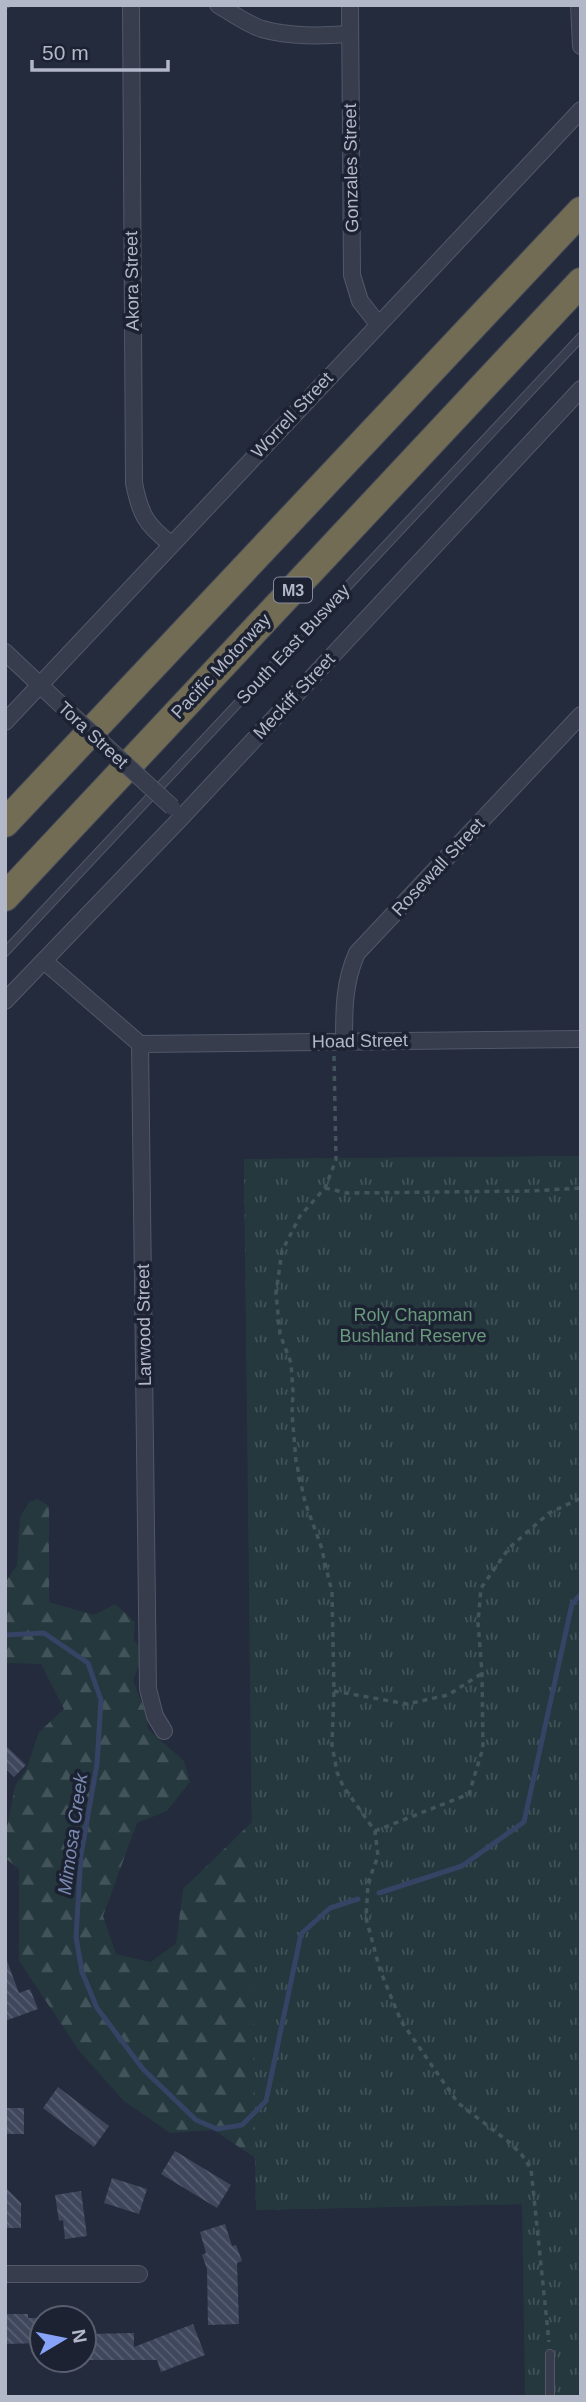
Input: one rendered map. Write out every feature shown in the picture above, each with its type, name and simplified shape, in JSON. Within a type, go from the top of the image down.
[{"type":"highway","points":[[5,823],[581,211]]},
{"type":"highway","name":"Pacific Motorway","points":[[5,897],[581,282]]},
{"type":"street","name":"Akora Street","points":[[131,5],[134,483],[139,508],[145,519],[152,529],[171,544]]},
{"type":"street","points":[[218,5],[260,28],[311,36],[350,34]]},
{"type":"street","name":"Gonzales Street","points":[[350,5],[352,275],[360,301],[377,324]]},
{"type":"street","points":[[579,5],[581,46]]},
{"type":"street","name":"Worrell Street","points":[[5,722],[581,110]]},
{"type":"street","name":"Meckiff Street","points":[[5,1001],[177,812],[581,389]]},
{"type":"street","name":"Tora Street","points":[[5,652],[177,812]]},
{"type":"street","name":"Rosewall Street","points":[[340,1041],[349,973],[357,953],[581,715]]},
{"type":"street","points":[[44,961],[140,1044]]},
{"type":"street","name":"Hoad Street","points":[[140,1044],[581,1040]]},
{"type":"street","name":"Larwood Street","points":[[140,1044],[148,1689],[155,1716],[164,1731]]},
{"type":"street","points":[[5,2274],[139,2274]]},
{"type":"lane","name":"South East Busway","points":[[5,952],[581,337]]},
{"type":"lane","points":[[550,2354],[550,2397]]},
{"type":"path","points":[[5,8],[11,5]]},
{"type":"path","points":[[340,1041],[336,1160],[325,1188],[300,1216],[282,1251],[276,1293],[281,1334],[292,1363],[296,1461],[305,1502],[321,1546],[332,1592],[332,1745],[337,1772],[343,1786],[375,1831],[378,1856],[368,1883],[366,1918],[380,1970],[401,2021],[458,2103],[509,2142],[531,2169],[550,2354]]},
{"type":"path","points":[[325,1188],[347,1193],[581,1188]]},
{"type":"path","points":[[375,1831],[470,1794],[483,1748],[478,1623],[481,1588],[509,1548],[549,1513],[581,1498]]},
{"type":"path","points":[[334,1691],[407,1704],[448,1695],[482,1673]]},
{"type":"green space","name":"Roly Chapman Bushland Reserve","points":[[581,1156],[533,2204],[256,2210],[255,2158],[214,2130],[170,2133],[124,2101],[80,2052],[19,1961],[19,1869],[5,1858],[5,1837],[15,1786],[26,1770],[39,1732],[64,1709],[41,1664],[5,1663],[5,1583],[17,1565],[20,1517],[29,1502],[38,1499],[49,1506],[49,1602],[94,1615],[115,1604],[135,1622],[134,1640],[141,1655],[133,1680],[146,1714],[148,1729],[184,1761],[190,1782],[167,1811],[137,1823],[103,1916],[116,1954],[150,1962],[176,1944],[183,1889],[253,1821],[244,1159]]},
{"type":"green space","name":"Roly Chapman Bushland Reserve","points":[[581,1156],[581,2397],[525,2397],[522,2204],[256,2210],[244,1159]]},
{"type":"building","points":[[5,1745],[26,1765],[14,1777],[5,1768]]},
{"type":"building","points":[[7,1961],[19,1993],[30,1989],[38,2009],[5,2021]]},
{"type":"building","points":[[58,2087],[109,2126],[94,2147],[43,2108]]},
{"type":"building","points":[[5,2108],[24,2108],[24,2134],[5,2134]]},
{"type":"building","points":[[175,2151],[231,2185],[217,2208],[161,2174]]},
{"type":"building","points":[[112,2178],[147,2189],[139,2214],[104,2203]]},
{"type":"building","points":[[5,2187],[21,2203],[21,2228],[5,2228]]},
{"type":"building","points":[[81,2191],[87,2236],[65,2239],[63,2220],[59,2221],[55,2195]]},
{"type":"building","points":[[225,2224],[232,2246],[236,2245],[242,2261],[237,2263],[239,2324],[208,2325],[207,2269],[202,2255],[206,2253],[200,2232]]},
{"type":"building","points":[[5,2314],[28,2314],[28,2343],[5,2344]]},
{"type":"building","points":[[193,2324],[205,2355],[161,2372],[157,2360],[98,2360],[98,2334],[134,2333],[134,2347]]},
{"type":"waterway","name":"Mimosa Creek","points":[[379,1893],[462,1866],[524,1822],[572,1604],[581,1594]]},
{"type":"waterway","name":"Mimosa Creek","points":[[5,1635],[44,1633],[88,1663],[101,1700],[97,1764],[81,1855],[76,1937],[82,1972],[97,2008],[143,2069],[196,2120],[217,2129],[242,2125],[266,2101],[301,1934],[330,1908],[358,1899]]}]
